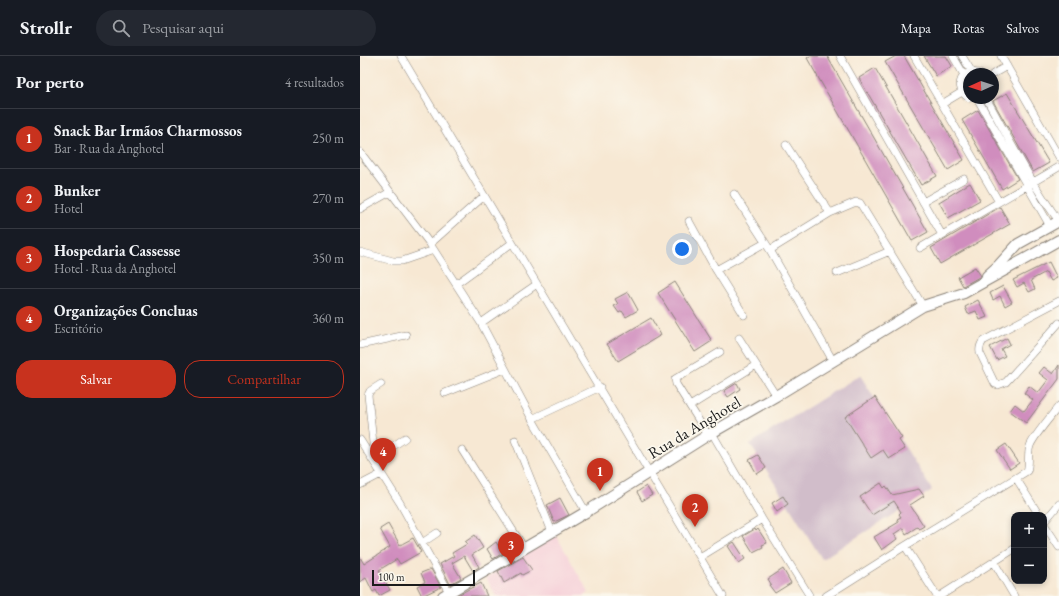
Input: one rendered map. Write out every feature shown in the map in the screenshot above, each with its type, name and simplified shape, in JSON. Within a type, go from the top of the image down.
[{"type":"main road","name":"Rua da Anghotel","points":[[964,293],[991,273],[1018,244],[1059,221]]},
{"type":"main road","name":"Rua da Anghotel","points":[[446,594],[586,512],[649,471],[776,396],[923,306],[964,293],[1059,240]]},
{"type":"street","points":[[401,56],[512,243],[600,387],[723,596]]},
{"type":"street","points":[[840,56],[942,235]]},
{"type":"street","points":[[914,56],[999,202]]},
{"type":"street","points":[[953,56],[963,73]]},
{"type":"street","points":[[962,56],[970,68]]},
{"type":"street","points":[[1001,56],[1059,157]]},
{"type":"street","points":[[999,71],[1007,66]]},
{"type":"street","points":[[942,104],[962,92],[960,83],[963,77]]},
{"type":"street","points":[[981,104],[1030,184],[1059,221]]},
{"type":"street","points":[[989,104],[1050,226]]},
{"type":"street","points":[[786,145],[830,213]]},
{"type":"street","points":[[360,152],[432,247],[481,323],[504,369],[586,512]]},
{"type":"street","points":[[920,248],[1059,167]]},
{"type":"street","points":[[923,202],[964,179]]},
{"type":"street","points":[[360,209],[390,192]]},
{"type":"street","points":[[734,194],[770,250],[833,361]]},
{"type":"street","points":[[360,252],[402,261],[432,247],[484,196]]},
{"type":"street","points":[[770,250],[830,213],[856,202],[860,202],[923,306]]},
{"type":"street","points":[[689,221],[716,270],[744,315]]},
{"type":"street","points":[[456,284],[512,243]]},
{"type":"street","points":[[716,270],[765,243]]},
{"type":"street","points":[[837,273],[890,251]]},
{"type":"street","points":[[481,323],[537,284]]},
{"type":"street","points":[[1059,301],[983,341],[980,344],[980,353],[995,384],[998,385],[1006,382],[1059,323]]},
{"type":"street","points":[[360,345],[406,335]]},
{"type":"street","points":[[739,338],[776,396]]},
{"type":"street","points":[[720,352],[675,379],[676,384],[710,434],[809,595]]},
{"type":"street","points":[[690,406],[756,365]]},
{"type":"street","points":[[445,393],[504,369]]},
{"type":"street","points":[[372,457],[373,443],[368,395],[369,392],[381,384]]},
{"type":"street","points":[[532,419],[600,387]]},
{"type":"street","points":[[826,596],[1027,471],[1029,467],[1028,459],[1030,445],[1059,406]]},
{"type":"street","points":[[372,457],[406,438]]},
{"type":"street","points":[[360,440],[362,449],[372,457],[400,503],[422,543],[446,594]]},
{"type":"street","points":[[515,440],[552,532]]},
{"type":"street","points":[[462,450],[524,548]]},
{"type":"street","points":[[360,485],[381,474]]},
{"type":"street","points":[[1016,478],[1037,512]]},
{"type":"street","points":[[1047,522],[1059,504]]},
{"type":"street","points":[[700,557],[762,518]]},
{"type":"street","points":[[1047,528],[1059,547]]},
{"type":"street","points":[[422,543],[437,533]]},
{"type":"street","points":[[905,546],[941,595],[1011,551]]},
{"type":"street","points":[[994,562],[1014,596]]},
{"type":"shaded area","points":[[860,375],[932,490],[822,559],[750,444]]},
{"type":"shaded area","points":[[556,535],[589,593],[583,596],[496,596],[486,578]]},
{"type":"building","points":[[810,56],[827,56],[928,232],[912,241],[807,58]]},
{"type":"building","points":[[896,56],[904,56],[964,160],[948,170],[885,62]]},
{"type":"building","points":[[924,56],[946,56],[952,66],[936,76]]},
{"type":"building","points":[[875,68],[937,176],[921,185],[859,78]]},
{"type":"building","points":[[1007,93],[1049,163],[1033,172],[995,104],[999,104],[999,98]]},
{"type":"building","points":[[978,110],[1018,179],[1002,189],[962,120]]},
{"type":"building","points":[[970,183],[980,200],[948,218],[939,202]]},
{"type":"building","points":[[1000,207],[1010,224],[940,264],[931,248]]},
{"type":"building","points":[[1049,262],[1057,278],[1051,281],[1046,272],[1031,280],[1035,289],[1029,292],[1024,283],[1017,287],[1013,280]]},
{"type":"building","points":[[975,267],[981,276],[963,286],[958,277]]},
{"type":"building","points":[[675,282],[712,341],[695,352],[658,293]]},
{"type":"building","points":[[1003,286],[1012,302],[1005,306],[1000,296],[993,300],[990,293]]},
{"type":"building","points":[[628,292],[638,310],[626,317],[622,311],[619,313],[614,306],[618,304],[615,299]]},
{"type":"building","points":[[978,300],[987,317],[980,320],[976,311],[968,314],[965,307]]},
{"type":"building","points":[[651,318],[661,335],[618,361],[607,344]]},
{"type":"building","points":[[1007,338],[1010,344],[1001,349],[1005,356],[997,360],[990,347]]},
{"type":"building","points":[[1059,365],[1059,379],[1026,423],[1010,411],[1015,404],[1024,411],[1033,400],[1024,393],[1029,386],[1038,393],[1048,380],[1039,373],[1044,367],[1053,374]]},
{"type":"building","points":[[737,383],[740,389],[728,397],[724,391]]},
{"type":"building","points":[[875,397],[902,438],[899,440],[905,449],[889,459],[883,450],[871,458],[845,417]]},
{"type":"building","points":[[1006,444],[1019,463],[1010,469],[997,450]]},
{"type":"building","points":[[389,453],[392,461],[383,466],[377,458]]},
{"type":"building","points":[[758,455],[766,468],[757,474],[749,460]]},
{"type":"building","points":[[881,483],[884,488],[886,486],[892,495],[919,489],[924,496],[910,505],[924,526],[919,529],[917,527],[906,534],[903,528],[894,534],[897,539],[882,550],[874,537],[899,522],[897,519],[901,517],[899,514],[901,512],[894,501],[872,515],[860,497]]},
{"type":"building","points":[[646,486],[652,495],[642,501],[637,492]]},
{"type":"building","points":[[783,496],[788,504],[777,512],[772,503]]},
{"type":"building","points":[[560,498],[569,515],[554,522],[547,505]]},
{"type":"building","points":[[388,524],[400,545],[413,538],[421,552],[400,564],[397,559],[379,570],[390,590],[379,596],[376,590],[373,592],[366,578],[360,582],[360,557],[364,564],[390,547],[380,529]]},
{"type":"building","points":[[755,529],[756,531],[758,529],[767,543],[762,545],[763,547],[753,552],[743,536]]},
{"type":"building","points":[[475,535],[483,548],[472,555],[479,567],[473,571],[464,556],[452,563],[461,578],[450,584],[440,564],[454,556],[452,553],[467,544],[465,542]]},
{"type":"building","points":[[496,542],[503,553],[493,559],[487,549]]},
{"type":"building","points":[[734,542],[745,559],[739,563],[728,546]]},
{"type":"building","points":[[523,557],[532,570],[522,575],[521,573],[504,583],[498,571]]},
{"type":"building","points":[[431,569],[441,587],[422,596],[417,586],[425,582],[421,573]]},
{"type":"building","points":[[783,569],[791,583],[775,593],[769,585],[771,584],[768,579]]},
{"type":"building","points":[[481,583],[487,596],[456,596],[469,589]]},
{"type":"place","name":"Organizações Concluas","points":[[383,471]]},
{"type":"place","name":"Snack Bar Irmãos Charmossos","points":[[600,491]]},
{"type":"place","name":"Bunker","points":[[695,527]]},
{"type":"place","name":"Hospedaria Cassesse","points":[[511,565]]}]
